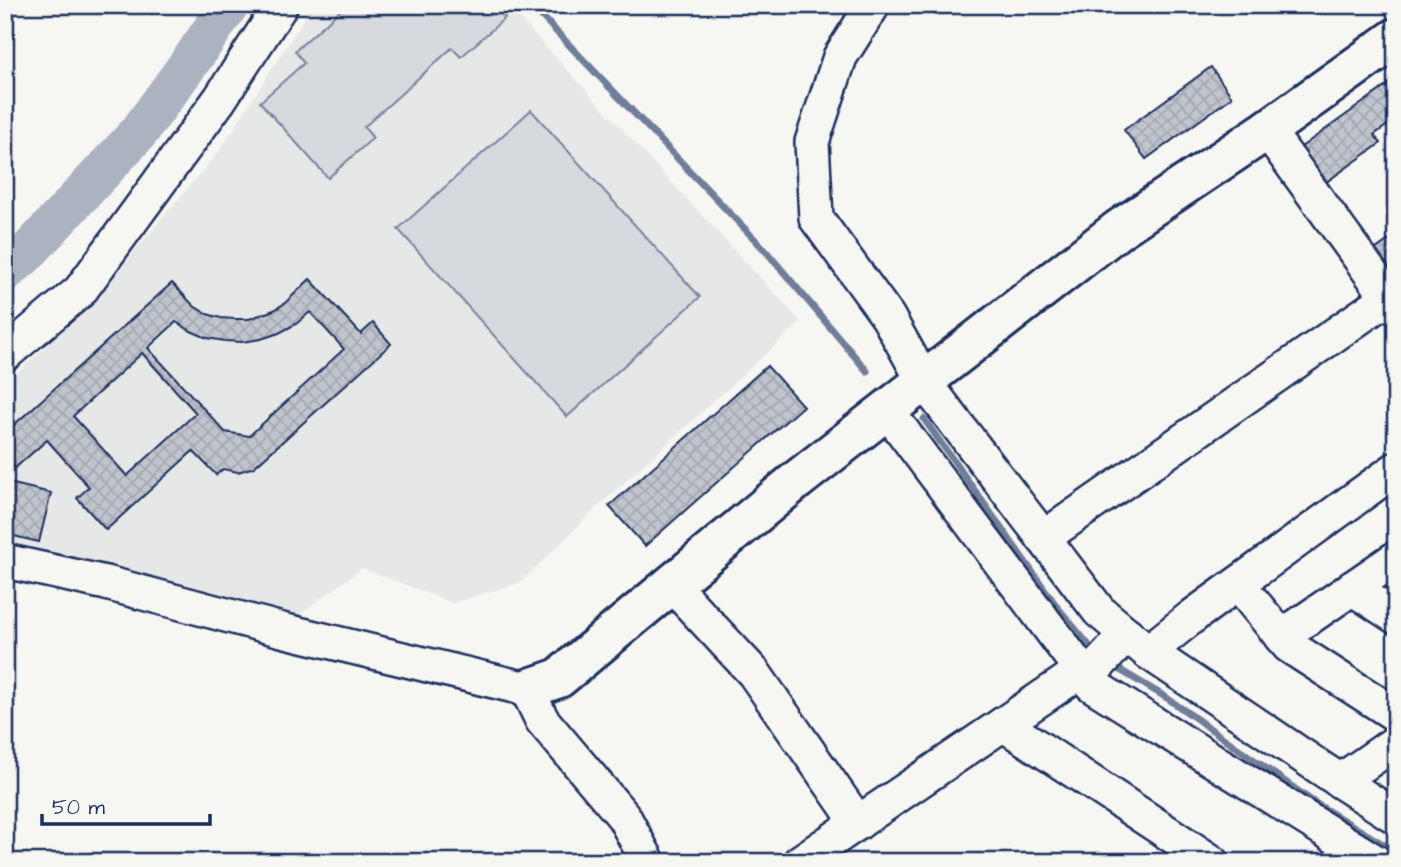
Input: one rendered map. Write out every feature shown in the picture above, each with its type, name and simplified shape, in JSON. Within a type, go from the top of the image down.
[{"type":"main road","points":[[527,689],[559,677],[797,480],[1119,229],[1267,130],[1396,38]]},
{"type":"street","points":[[5,354],[80,291],[220,99],[281,5]]},
{"type":"street","points":[[873,5],[841,57],[812,142],[816,219],[888,317],[923,380],[1099,611],[1112,656]]},
{"type":"street","points":[[1043,538],[1393,299],[1267,130]]},
{"type":"street","points":[[886,409],[1112,656],[1340,782],[1396,817]]},
{"type":"street","points":[[800,862],[1003,724],[1112,656],[1193,616],[1396,469]]},
{"type":"street","points":[[1281,637],[1396,558]]},
{"type":"street","points":[[5,561],[106,583],[527,689],[542,720],[624,817],[648,862]]},
{"type":"street","points":[[671,584],[754,673],[858,823]]},
{"type":"street","points":[[1238,584],[1289,646],[1396,715]]},
{"type":"street","points":[[1352,588],[1396,617]]},
{"type":"street","points":[[1112,656],[1092,685],[1376,862]]},
{"type":"street","points":[[1003,724],[1212,862]]},
{"type":"street","points":[[1340,782],[1396,742]]},
{"type":"shaded area","points":[[313,5],[507,5],[801,322],[593,511],[521,582],[453,603],[362,568],[296,617],[5,547],[5,382],[86,308],[220,150]]},
{"type":"shaded area","points":[[346,5],[493,5],[505,18],[461,57],[452,48],[364,127],[373,138],[328,178],[260,102],[304,63],[295,51]]},
{"type":"shaded area","points":[[531,110],[700,297],[567,417],[398,229]]},
{"type":"building","points":[[1211,67],[1232,97],[1146,159],[1124,130]]},
{"type":"building","points":[[1396,79],[1396,119],[1374,135],[1381,143],[1322,185],[1297,150]]},
{"type":"building","points":[[1396,235],[1396,285],[1369,254]]},
{"type":"building","points":[[310,279],[361,334],[373,323],[391,344],[254,467],[238,472],[223,469],[216,475],[193,451],[106,530],[77,498],[89,487],[47,440],[15,468],[5,457],[5,433],[172,283],[194,306],[221,318],[249,319],[285,303]],"holes":[[[310,312],[344,349],[249,436],[225,432],[148,348],[176,322],[207,338],[242,342],[279,333]],[[142,353],[196,413],[127,476],[73,416]]]},
{"type":"building","points":[[767,366],[803,406],[645,546],[609,506]]},
{"type":"building","points":[[5,482],[51,493],[39,542],[5,534]]},
{"type":"waterway","points":[[5,272],[25,255],[139,132],[229,5]]},
{"type":"waterway","points":[[531,5],[765,250],[867,371]]},
{"type":"waterway","points":[[924,419],[1058,608],[1097,655]]},
{"type":"waterway","points":[[1110,664],[1167,698],[1315,803],[1396,852]]}]
